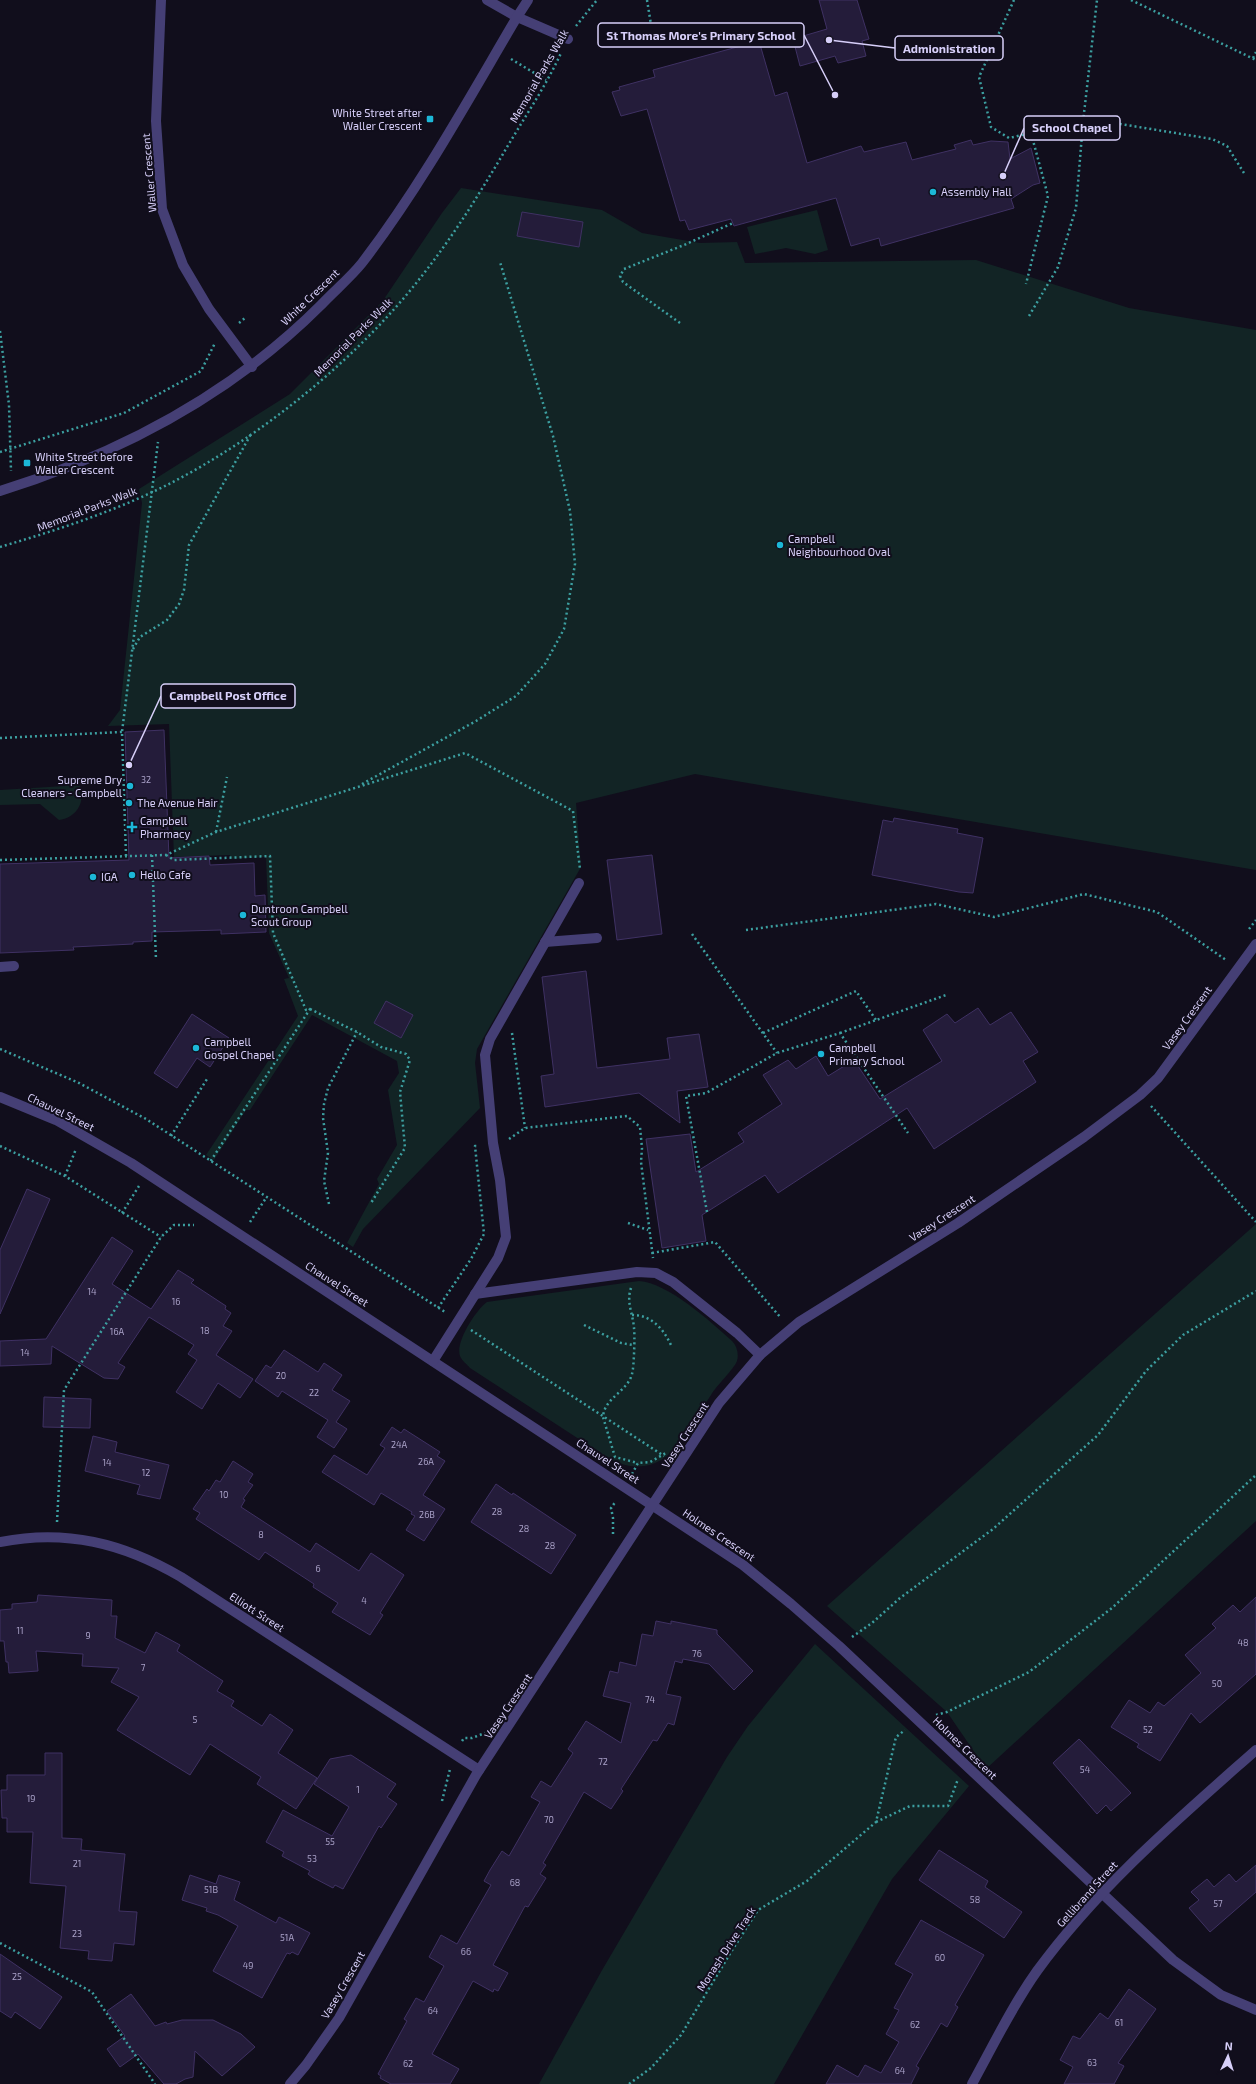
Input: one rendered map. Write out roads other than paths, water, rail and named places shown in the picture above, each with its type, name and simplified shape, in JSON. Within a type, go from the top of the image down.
[{"type":"street","name":"Waller Crescent","points":[[161,0],[156,121],[162,209],[183,265],[227,333],[252,367]]},
{"type":"street","points":[[487,0],[517,17],[568,38]]},
{"type":"street","name":"White Crescent","points":[[0,491],[37,480],[89,459],[160,426],[252,367],[309,317],[361,265],[417,186],[528,0]]},
{"type":"street","points":[[433,1361],[498,1258],[506,1237],[500,1180],[493,1143],[485,1055],[490,1039],[580,883]]},
{"type":"street","points":[[545,942],[597,938]]},
{"type":"street","name":"Vasey Crescent","points":[[290,2084],[306,2065],[336,2022],[479,1770],[719,1403],[760,1355],[799,1322],[958,1223],[1084,1137],[1140,1095],[1158,1078],[1256,944]]},
{"type":"street","points":[[0,967],[14,966]]},
{"type":"street","name":"Chauvel Street","points":[[0,1097],[46,1115],[83,1134],[147,1173],[653,1505]]},
{"type":"street","points":[[475,1294],[637,1272],[653,1272],[673,1282],[737,1333],[760,1355]]},
{"type":"street","name":"Holmes Crescent","points":[[653,1505],[756,1574],[839,1646],[1166,1953],[1194,1976],[1221,1995],[1256,2010]]},
{"type":"street","name":"Elliott Street","points":[[0,1542],[56,1538],[84,1540],[110,1545],[136,1553],[163,1566],[479,1770]]},
{"type":"street","name":"Gellibrand Street","points":[[972,2084],[1036,1974],[1072,1927],[1102,1893],[1155,1840],[1256,1750]]},
{"type":"place","name":"Admionistration","points":[[829,40]]},
{"type":"place","name":"St Thomas More's Primary School","points":[[835,95]]},
{"type":"place","name":"White Street after Waller Crescent","points":[[430,119]]},
{"type":"place","name":"School Chapel","points":[[1003,176]]},
{"type":"place","name":"Assembly Hall","points":[[933,192]]},
{"type":"place","name":"White Street before Waller Crescent","points":[[27,463]]},
{"type":"place","name":"Campbell Neighbourhood Oval","points":[[780,545]]},
{"type":"place","name":"Campbell Post Office","points":[[129,765]]},
{"type":"place","name":"Supreme Dry Cleaners - Campbell","points":[[130,786]]},
{"type":"place","name":"The Avenue Hair","points":[[129,803]]},
{"type":"place","name":"Campbell Pharmacy","points":[[132,827]]},
{"type":"place","name":"Hello Cafe","points":[[132,875]]},
{"type":"place","name":"IGA","points":[[93,877]]},
{"type":"place","name":"Duntroon Campbell Scout Group","points":[[243,915]]},
{"type":"place","name":"Campbell Gospel Chapel","points":[[196,1048]]},
{"type":"place","name":"Campbell Primary School","points":[[821,1054]]}]
